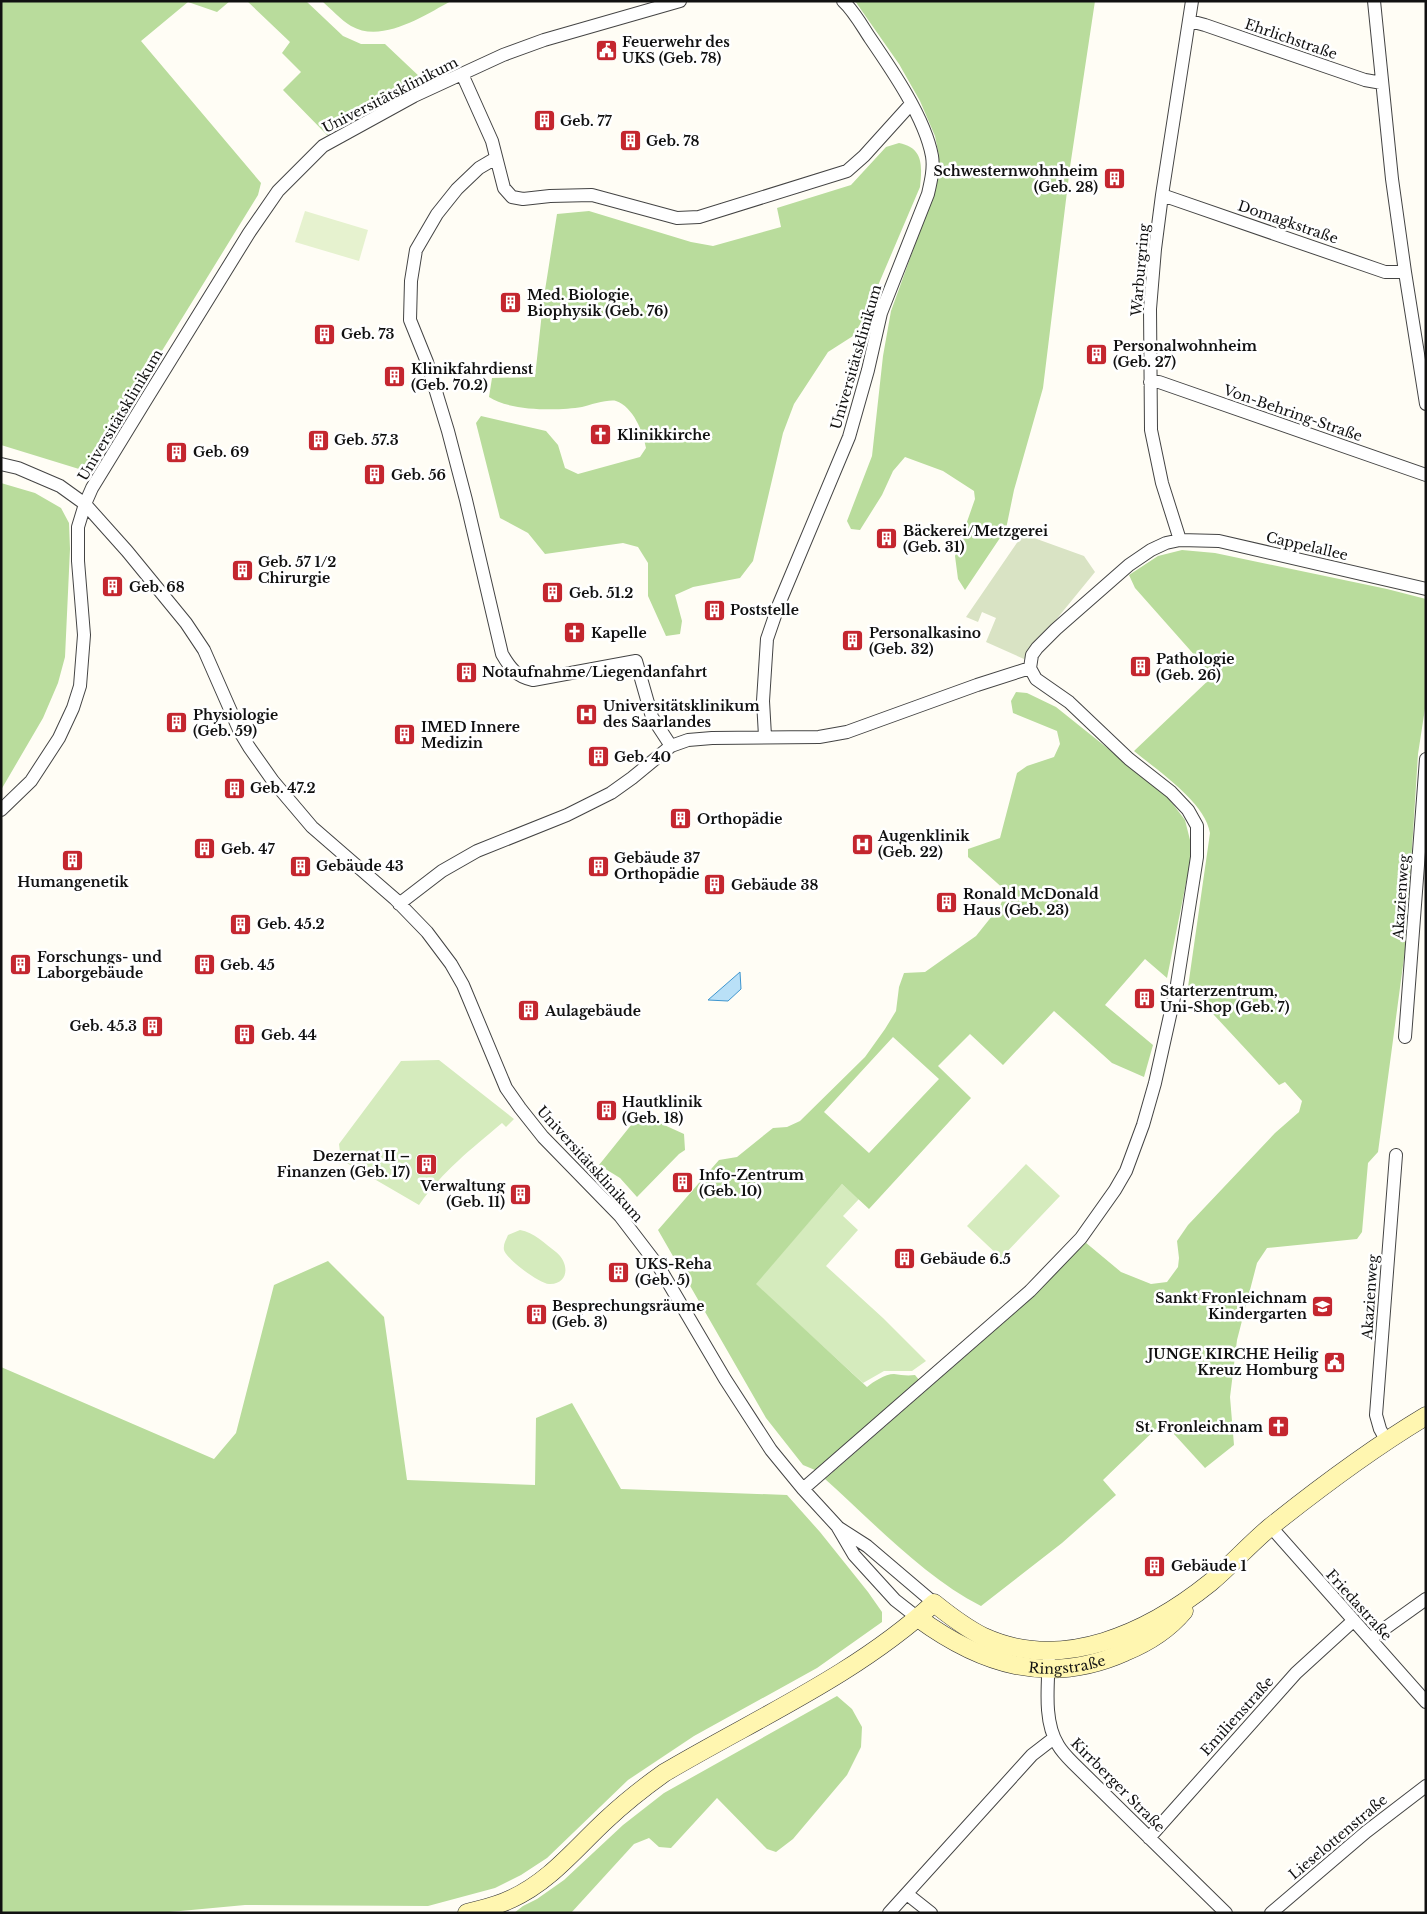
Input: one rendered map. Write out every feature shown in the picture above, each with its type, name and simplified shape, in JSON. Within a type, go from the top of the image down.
[{"type":"street","name":"Universitätsklinikum","points":[[1,810],[31,781],[59,738],[73,708],[80,686],[84,635],[78,561],[78,527],[85,504],[108,462],[249,234],[278,191],[323,146],[414,96],[503,55],[544,40],[680,1]]},
{"type":"street","name":"Universitätsklinikum","points":[[765,736],[763,701],[764,656],[769,632],[849,437],[868,370],[881,313],[928,194],[932,175],[933,159],[924,130],[880,53],[843,1]]},
{"type":"street","name":"Warburgring","points":[[1180,540],[1155,456],[1151,430],[1150,309],[1162,195],[1192,1]]},
{"type":"street","points":[[1374,1],[1392,179],[1404,272],[1426,404]]},
{"type":"street","name":"Ehrlichstraße","points":[[1190,21],[1365,80],[1382,82]]},
{"type":"street","points":[[462,74],[492,141],[504,188],[512,197],[523,199],[592,195],[677,218],[699,217],[846,172],[864,156],[910,104]]},
{"type":"street","points":[[496,158],[479,168],[457,189],[436,214],[416,250],[411,281],[410,320],[427,362],[448,431],[502,654],[510,668],[523,678],[533,680],[636,661],[652,717],[671,746]]},
{"type":"street","name":"Domagkstraße","points":[[1162,195],[1385,272],[1404,272]]},
{"type":"street","name":"Von-Behring-Straße","points":[[1150,382],[1159,382],[1426,475]]},
{"type":"street","name":"Universitätsklinikum","points":[[1,464],[18,468],[60,486],[85,504],[127,551],[186,623],[204,650],[240,732],[272,781],[312,827],[399,904],[427,932],[458,974],[506,1088],[543,1137],[608,1202],[659,1267],[747,1414],[771,1450],[837,1526]]},
{"type":"street","name":"Cappelallee","points":[[1030,668],[1032,655],[1037,648],[1119,573],[1151,550],[1166,543],[1180,540],[1219,541],[1426,589]]},
{"type":"street","points":[[399,904],[442,871],[477,851],[568,815],[611,793],[671,746],[688,740],[712,738],[765,736],[819,737],[847,732],[984,682],[1030,668],[1036,679],[1069,702],[1130,759],[1171,792],[1188,810],[1197,826],[1197,857],[1177,984],[1155,1083],[1143,1125],[1126,1171],[1105,1206],[1081,1238],[1030,1291],[803,1489]]},
{"type":"street","name":"Akazienweg","points":[[1405,1037],[1426,759]]},
{"type":"street","points":[[1412,953],[1426,954]]},
{"type":"street","name":"Akazienweg","points":[[1386,1440],[1376,1415],[1396,1155]]},
{"type":"street","name":"Ringstraße","points":[[934,1603],[965,1627],[986,1638],[1008,1645],[1049,1650],[1086,1647],[1115,1639],[1140,1629],[1174,1608],[1201,1588],[1271,1527],[1386,1440],[1426,1416]]},
{"type":"street","points":[[467,1913],[498,1905],[531,1888],[552,1872],[642,1788],[664,1773],[832,1678],[918,1618],[934,1603],[867,1546],[837,1526]]},
{"type":"street","points":[[837,1526],[854,1555],[895,1600],[918,1618]]},
{"type":"street","name":"Friedastraße","points":[[1271,1527],[1426,1702]]},
{"type":"street","name":"Ringstraße","points":[[918,1618],[943,1636],[978,1654],[1014,1665],[1049,1670],[1076,1668],[1107,1660],[1138,1646],[1160,1633],[1180,1616],[1201,1588]]},
{"type":"street","points":[[1370,1638],[1426,1599]]},
{"type":"street","name":"Emilienstraße","points":[[1149,1838],[1296,1673],[1354,1621]]},
{"type":"street","name":"Kirrberger Straße","points":[[1049,1650],[1049,1713],[1054,1738],[1058,1746],[1226,1913]]},
{"type":"street","points":[[889,1913],[1032,1755],[1054,1738]]},
{"type":"street","name":"Lieselottenstraße","points":[[1272,1913],[1366,1832],[1426,1786]]},
{"type":"street","points":[[907,1894],[931,1913]]},
{"type":"green space","points":[[1,1],[230,1],[217,12],[188,2],[141,41],[261,183],[258,195],[91,466],[79,469],[1,445]]},
{"type":"green space","points":[[247,1],[306,1],[343,36],[361,44],[385,44],[421,78],[327,135],[283,90],[301,72],[282,53],[290,42]]},
{"type":"green space","points":[[322,1],[451,1],[403,26],[376,32],[363,31],[351,26]]},
{"type":"green space","points":[[855,1],[1095,1],[1070,167],[1043,388],[1014,490],[1006,529],[965,590],[958,579],[955,556],[975,499],[974,491],[943,471],[905,457],[893,471],[882,495],[860,530],[851,529],[847,521],[872,456],[883,356],[891,311],[933,195],[939,170],[939,156],[935,136],[920,101],[899,64]]},
{"type":"green space","points":[[899,143],[913,149],[920,159],[920,187],[865,316],[853,336],[828,352],[794,404],[783,433],[753,561],[740,578],[693,587],[675,595],[682,621],[680,634],[666,636],[648,596],[648,563],[638,547],[623,543],[545,554],[528,533],[500,518],[476,423],[481,416],[546,431],[558,445],[565,468],[578,474],[640,457],[646,448],[636,420],[627,408],[616,401],[604,401],[572,408],[534,409],[509,405],[489,397],[492,378],[535,377],[543,303],[557,214],[589,211],[691,242],[713,246],[781,227],[777,208],[851,185],[886,147]]},
{"type":"green space","points":[[305,211],[368,230],[359,261],[295,242]]},
{"type":"green space","points":[[1,483],[35,493],[61,508],[69,523],[70,549],[65,657],[58,683],[43,718],[1,790]]},
{"type":"green space","points":[[1023,534],[1084,556],[1095,572],[1024,659],[986,642],[996,618],[982,612],[978,622],[966,617]]},
{"type":"green space","points":[[1182,550],[1215,553],[1426,599],[1426,702],[1418,754],[1406,943],[1378,1152],[1368,1163],[1362,1232],[1357,1239],[1267,1248],[1257,1263],[1237,1340],[1230,1397],[1234,1445],[1205,1468],[1163,1422],[1103,1480],[1116,1495],[1062,1543],[981,1606],[939,1580],[919,1564],[825,1479],[1034,1296],[1085,1242],[1121,1272],[1151,1284],[1167,1282],[1178,1267],[1177,1241],[1188,1225],[1275,1133],[1299,1112],[1302,1101],[1285,1082],[1279,1085],[1188,987],[1210,833],[1206,821],[1190,799],[1134,751],[1213,676],[1135,588],[1129,575],[1158,556]]},
{"type":"green space","points":[[1016,692],[1027,693],[1056,707],[1166,795],[1185,820],[1191,844],[1190,863],[1167,978],[1145,959],[1105,1005],[1153,1045],[1144,1077],[1112,1063],[1054,1011],[1003,1065],[970,1034],[938,1066],[971,1098],[869,1209],[842,1184],[756,1284],[867,1387],[891,1374],[915,1375],[920,1381],[815,1470],[803,1465],[766,1418],[658,1230],[719,1160],[737,1157],[773,1128],[787,1127],[800,1121],[865,1057],[885,1029],[896,1011],[899,987],[904,973],[925,972],[976,936],[1000,906],[1006,891],[968,857],[968,849],[1000,838],[1017,773],[1027,766],[1054,757],[1060,744],[1057,731],[1013,713],[1011,701]],"holes":[[[893,1037],[939,1079],[869,1153],[824,1112]]]},
{"type":"green space","points":[[439,1060],[514,1119],[506,1127],[502,1123],[447,1171],[419,1205],[345,1162],[340,1152],[339,1144],[401,1061]]},
{"type":"green space","points":[[640,1114],[684,1134],[685,1150],[637,1197],[620,1178],[599,1165]]},
{"type":"green space","points":[[1026,1164],[1060,1196],[1001,1258],[967,1226]]},
{"type":"green space","points":[[842,1184],[859,1199],[843,1216],[858,1230],[826,1266],[883,1318],[926,1361],[912,1371],[884,1371],[863,1383],[755,1284]]},
{"type":"green space","points":[[520,1230],[535,1236],[561,1257],[564,1262],[565,1272],[564,1277],[560,1281],[549,1284],[538,1280],[517,1265],[506,1254],[504,1246],[508,1235]]},
{"type":"green space","points":[[328,1261],[384,1317],[407,1480],[535,1485],[536,1418],[572,1403],[621,1489],[787,1495],[820,1532],[868,1592],[882,1612],[882,1622],[817,1668],[694,1736],[628,1780],[547,1858],[521,1875],[495,1888],[428,1906],[245,1905],[159,1913],[1,1913],[1,1367],[214,1459],[236,1433],[274,1285]]},
{"type":"green space","points":[[837,1696],[852,1709],[862,1727],[861,1747],[847,1775],[793,1839],[776,1852],[767,1849],[717,1798],[671,1848],[659,1847],[649,1838],[634,1844],[571,1913],[514,1913],[564,1880],[623,1825],[664,1793]]},
{"type":"water","points":[[740,972],[741,989],[728,1001],[708,1000]]},
{"type":"place","name":"Feuerwehr des UKS (Geb. 78)","points":[[606,50]]},
{"type":"place","name":"Geb. 77","points":[[544,121]]},
{"type":"place","name":"Geb. 78","points":[[630,141]]},
{"type":"place","name":"Schwesternwohnheim (Geb. 28)","points":[[1114,179]]},
{"type":"place","name":"Med. Biologie, Biophysik (Geb. 76)","points":[[511,303]]},
{"type":"place","name":"Geb. 73","points":[[325,334]]},
{"type":"place","name":"Personalwohnheim (Geb. 27)","points":[[1097,354]]},
{"type":"place","name":"Klinikfahrdienst (Geb. 70.2)","points":[[395,377]]},
{"type":"place","name":"Klinikkirche","points":[[601,435]]},
{"type":"place","name":"Geb. 57.3","points":[[318,440]]},
{"type":"place","name":"Geb. 69","points":[[177,452]]},
{"type":"place","name":"Geb. 56","points":[[375,475]]},
{"type":"place","name":"Bäckerei/Metzgerei (Geb. 31)","points":[[887,539]]},
{"type":"place","name":"Geb. 57 1/2 Chirurgie","points":[[242,570]]},
{"type":"place","name":"Geb. 68","points":[[113,587]]},
{"type":"place","name":"Geb. 51.2","points":[[553,593]]},
{"type":"place","name":"Poststelle","points":[[714,610]]},
{"type":"place","name":"Kapelle","points":[[575,633]]},
{"type":"place","name":"Personalkasino (Geb. 32)","points":[[853,641]]},
{"type":"place","name":"Pathologie (Geb. 26)","points":[[1140,667]]},
{"type":"place","name":"Notaufnahme/Liegendanfahrt","points":[[466,672]]},
{"type":"place","name":"Universitätsklinikum des Saarlandes","points":[[587,714]]},
{"type":"place","name":"Physiologie (Geb. 59)","points":[[177,723]]},
{"type":"place","name":"IMED Innere Medizin","points":[[405,735]]},
{"type":"place","name":"Geb. 40","points":[[598,757]]},
{"type":"place","name":"Geb. 47.2","points":[[234,788]]},
{"type":"place","name":"Orthopädie","points":[[681,819]]},
{"type":"place","name":"Augenklinik (Geb. 22)","points":[[862,844]]},
{"type":"place","name":"Geb. 47","points":[[205,849]]},
{"type":"place","name":"Humangenetik","points":[[73,860]]},
{"type":"place","name":"Gebäude 43","points":[[300,866]]},
{"type":"place","name":"Gebäude 37 Orthopädie","points":[[598,866]]},
{"type":"place","name":"Gebäude 38","points":[[715,885]]},
{"type":"place","name":"Ronald McDonald Haus (Geb. 23)","points":[[947,902]]},
{"type":"place","name":"Geb. 45.2","points":[[241,924]]},
{"type":"place","name":"Forschungs- und Laborgebäude","points":[[21,965]]},
{"type":"place","name":"Geb. 45","points":[[204,965]]},
{"type":"place","name":"Starterzentrum, Uni-Shop (Geb. 7)","points":[[1144,999]]},
{"type":"place","name":"Aulagebäude","points":[[529,1011]]},
{"type":"place","name":"Geb. 45.3","points":[[153,1026]]},
{"type":"place","name":"Geb. 44","points":[[245,1035]]},
{"type":"place","name":"Hautklinik (Geb. 18)","points":[[606,1110]]},
{"type":"place","name":"Dezernat II – Finanzen (Geb. 17)","points":[[426,1164]]},
{"type":"place","name":"Info-Zentrum (Geb. 10)","points":[[683,1183]]},
{"type":"place","name":"Verwaltung (Geb. 11)","points":[[521,1194]]},
{"type":"place","name":"Gebäude 6.5","points":[[904,1259]]},
{"type":"place","name":"UKS-Reha (Geb. 5)","points":[[619,1272]]},
{"type":"place","name":"Sankt Fronleichnam Kindergarten","points":[[1323,1306]]},
{"type":"place","name":"Besprechungsräume (Geb. 3)","points":[[536,1314]]},
{"type":"place","name":"JUNGE KIRCHE Heilig Kreuz Homburg","points":[[1334,1362]]},
{"type":"place","name":"St. Fronleichnam","points":[[1279,1427]]},
{"type":"place","name":"Gebäude 1","points":[[1155,1566]]}]
